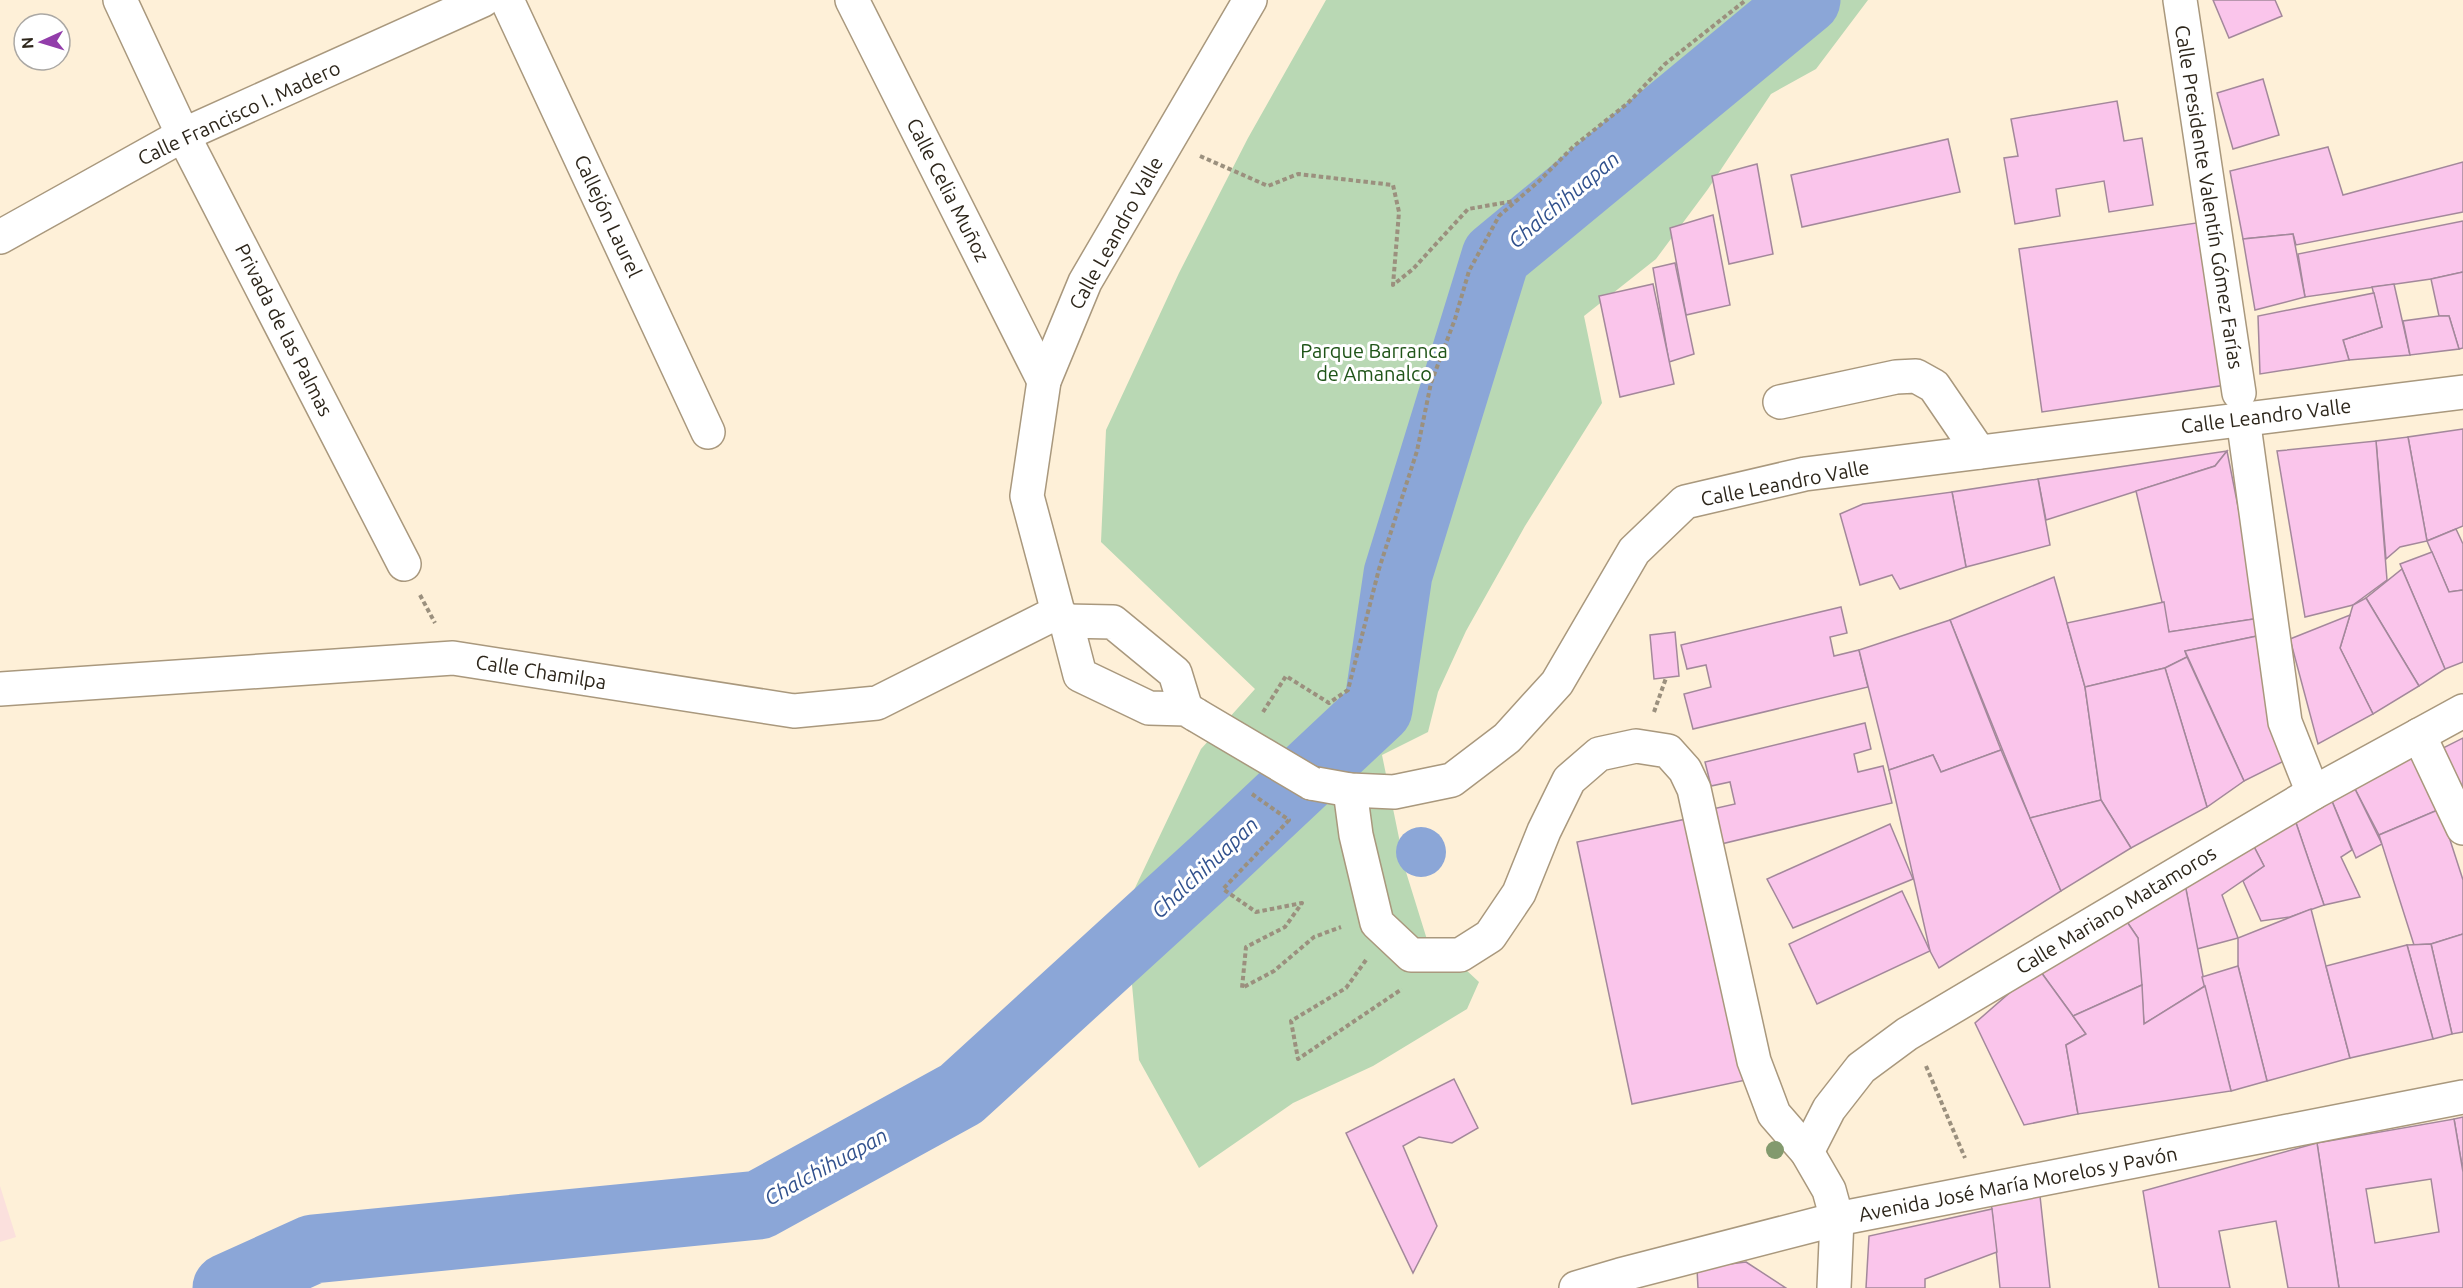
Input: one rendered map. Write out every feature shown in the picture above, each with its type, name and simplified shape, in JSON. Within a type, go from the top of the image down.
[{"type":"street","name":"Privada de las Palmas","points":[[120,0],[183,135],[404,564]]},
{"type":"street","name":"Calle Francisco I. Madero","points":[[0,237],[183,135],[483,0]]},
{"type":"street","name":"Callejón Laurel","points":[[507,0],[708,432]]},
{"type":"street","name":"Calle Celia Muñoz","points":[[852,0],[1044,381]]},
{"type":"street","name":"Calle Leandro Valle","points":[[1250,0],[1085,282],[1044,381],[1027,496],[1080,675],[1149,708],[1191,712],[1311,783],[1350,790],[1394,792],[1452,780],[1507,738],[1557,683],[1634,551],[1685,502],[1804,474],[1979,452],[2241,406],[2463,392]]},
{"type":"street","name":"Calle Presidente Valentín Gómez Farías","points":[[2180,0],[2241,406],[2285,722],[2313,793]]},
{"type":"street","points":[[1780,402],[1896,377],[1916,376],[1934,386],[1979,452]]},
{"type":"street","name":"Calle Chamilpa","points":[[0,689],[453,658],[794,711],[878,703],[1062,617]]},
{"type":"street","points":[[1062,617],[1113,622],[1175,673],[1191,712]]},
{"type":"street","name":"Calle Mariano Matamoros","points":[[1807,1152],[1828,1109],[1861,1068],[1911,1032],[2313,793],[2463,711]]},
{"type":"street","points":[[2419,735],[2463,828]]},
{"type":"street","points":[[1350,790],[1356,835],[1377,923],[1412,955],[1460,955],[1490,936],[1519,892],[1544,831],[1569,780],[1599,754],[1636,746],[1668,751],[1685,770],[1694,789],[1754,1061],[1774,1114],[1807,1152],[1828,1190],[1837,1220],[1834,1288]]},
{"type":"street","name":"Avenida José María Morelos y Pavón","points":[[1581,1287],[1837,1220],[2463,1097]]},
{"type":"path","points":[[1257,721],[1286,676],[1329,703],[1348,690],[1379,569],[1417,451],[1431,383],[1455,318],[1468,271],[1499,216],[1574,146],[1628,103],[1665,64],[1746,0]]},
{"type":"path","points":[[1168,141],[1268,186],[1298,174],[1393,185],[1399,212],[1393,285],[1413,269],[1468,209],[1516,201]]},
{"type":"path","points":[[404,564],[453,658]]},
{"type":"path","points":[[1262,800],[1289,820],[1223,889],[1256,912],[1302,903],[1285,927],[1246,947],[1242,988],[1274,971],[1314,937],[1347,924]]},
{"type":"path","points":[[1367,960],[1346,988],[1292,1021],[1298,1059],[1450,955]]},
{"type":"path","points":[[1911,1032],[1980,1192]]},
{"type":"shaded area","points":[[0,1186],[16,1237],[0,1242]]},
{"type":"green space","name":"Parque Barranca de Amanalco","points":[[1326,0],[1868,0],[1816,69],[1771,94],[1708,189],[1656,259],[1584,316],[1602,403],[1525,526],[1466,631],[1438,692],[1428,732],[1382,755],[1406,872],[1429,946],[1450,955],[1479,982],[1467,1009],[1373,1066],[1293,1103],[1199,1168],[1139,1060],[1125,909],[1201,749],[1255,689],[1101,542],[1106,430],[1179,273],[1248,138]]},
{"type":"water","points":[[1416,827],[1426,827],[1439,834],[1446,847],[1446,857],[1439,870],[1426,877],[1416,877],[1407,873],[1400,866],[1396,857],[1396,847],[1400,838],[1407,831]]},
{"type":"building","points":[[2213,0],[2275,0],[2282,16],[2229,38]]},
{"type":"building","points":[[2263,79],[2279,135],[2233,149],[2217,93]]},
{"type":"building","points":[[2117,101],[2124,141],[2142,138],[2153,205],[2109,212],[2104,181],[2056,189],[2060,216],[2015,224],[2004,158],[2018,156],[2011,119]]},
{"type":"building","points":[[1948,139],[1960,192],[1802,227],[1791,175]]},
{"type":"building","points":[[2328,147],[2343,195],[2463,162],[2463,212],[2296,245],[2293,234],[2243,239],[2230,171]]},
{"type":"building","points":[[1757,164],[1773,254],[1729,264],[1712,176]]},
{"type":"building","points":[[1713,215],[1730,305],[1686,315],[1670,228]]},
{"type":"building","points":[[2463,221],[2463,272],[2431,279],[2305,297],[2298,254]]},
{"type":"building","points":[[2203,222],[2226,385],[2042,412],[2019,249]]},
{"type":"building","points":[[2293,234],[2305,297],[2255,310],[2243,239]]},
{"type":"building","points":[[1675,263],[1694,354],[1669,362],[1653,268]]},
{"type":"building","points":[[2463,272],[2463,348],[2459,349],[2449,316],[2439,316],[2431,279]]},
{"type":"building","points":[[1653,284],[1674,384],[1620,397],[1599,296]]},
{"type":"building","points":[[2394,284],[2410,355],[2349,360],[2343,340],[2382,327],[2372,287]]},
{"type":"building","points":[[2374,293],[2382,327],[2343,340],[2349,360],[2260,374],[2258,316]]},
{"type":"building","points":[[2449,316],[2459,349],[2410,355],[2403,321]]},
{"type":"building","points":[[2463,429],[2463,526],[2427,541],[2408,437]]},
{"type":"building","points":[[2408,437],[2427,541],[2400,547],[2386,559],[2376,441]]},
{"type":"building","points":[[2376,441],[2387,580],[2353,605],[2305,617],[2277,451]]},
{"type":"building","points":[[2227,451],[2215,466],[2046,520],[2038,479]]},
{"type":"building","points":[[2227,451],[2260,618],[2169,632],[2136,491],[2215,466]]},
{"type":"building","points":[[2038,479],[2050,545],[1966,567],[1952,492]]},
{"type":"building","points":[[1952,492],[1966,567],[1900,589],[1892,575],[1860,585],[1840,514],[1863,504]]},
{"type":"building","points":[[2456,529],[2463,544],[2463,590],[2449,592],[2427,541]]},
{"type":"building","points":[[2432,552],[2449,592],[2463,590],[2463,662],[2445,669],[2400,564]]},
{"type":"building","points":[[2402,569],[2445,669],[2419,686],[2366,598]]},
{"type":"building","points":[[2054,577],[2085,687],[2101,800],[2030,818],[1950,620]]},
{"type":"building","points":[[2366,598],[2419,686],[2373,714],[2340,648],[2353,605]]},
{"type":"building","points":[[2164,602],[2169,632],[2260,618],[2262,635],[2185,651],[2187,657],[2165,668],[2085,687],[2067,623]]},
{"type":"building","points":[[1841,607],[1847,633],[1830,637],[1834,656],[1859,650],[1868,687],[1693,729],[1684,694],[1711,687],[1706,665],[1687,669],[1681,645]]},
{"type":"building","points":[[2350,615],[2340,648],[2373,714],[2318,744],[2290,639]]},
{"type":"building","points":[[1950,620],[2001,750],[1941,772],[1933,755],[1889,770],[1859,650]]},
{"type":"building","points":[[1675,632],[1679,676],[1654,679],[1650,635]]},
{"type":"building","points":[[2262,635],[2286,760],[2244,781],[2185,651]]},
{"type":"building","points":[[2187,657],[2244,781],[2207,807],[2165,668]]},
{"type":"building","points":[[2165,668],[2207,807],[2131,848],[2101,800],[2085,687]]},
{"type":"building","points":[[1865,723],[1871,749],[1854,754],[1858,772],[1883,766],[1892,803],[1717,845],[1708,810],[1735,804],[1730,782],[1711,786],[1705,762]]},
{"type":"building","points":[[2463,738],[2463,789],[2461,790],[2441,749]]},
{"type":"building","points":[[2001,750],[2061,891],[1939,968],[1930,951],[1889,770],[1933,755],[1941,772]]},
{"type":"building","points":[[2412,757],[2440,809],[2379,835],[2353,785]]},
{"type":"building","points":[[2353,785],[2382,844],[2356,858],[2329,794]]},
{"type":"building","points":[[2329,794],[2352,850],[2341,857],[2360,897],[2324,905],[2294,817]]},
{"type":"building","points":[[2101,800],[2131,848],[2061,891],[2030,818]]},
{"type":"building","points":[[2440,809],[2463,880],[2463,934],[2431,944],[2414,945],[2379,835]]},
{"type":"building","points":[[2294,817],[2324,905],[2290,917],[2261,921],[2243,881],[2264,866],[2249,837]]},
{"type":"building","points":[[1691,818],[1746,1080],[1632,1104],[1577,842]]},
{"type":"building","points":[[1890,824],[1913,879],[1793,928],[1767,879]]},
{"type":"building","points":[[2249,837],[2264,866],[2222,895],[2238,938],[2197,949],[2184,879]]},
{"type":"building","points":[[2184,879],[2205,986],[2144,1024],[2138,938],[2121,913]]},
{"type":"building","points":[[1902,891],[1930,951],[1817,1004],[1789,944]]},
{"type":"building","points":[[2311,909],[2350,1058],[2267,1081],[2238,966],[2238,938]]},
{"type":"building","points":[[2121,913],[2138,938],[2142,985],[2073,1016],[2038,968]]},
{"type":"building","points":[[2463,934],[2463,1032],[2452,1034],[2431,944]]},
{"type":"building","points":[[2431,944],[2452,1034],[2433,1039],[2407,945]]},
{"type":"building","points":[[2407,945],[2433,1039],[2350,1058],[2326,966]]},
{"type":"building","points":[[2238,966],[2267,1081],[2231,1091],[2202,977]]},
{"type":"building","points":[[2038,968],[2086,1034],[2066,1045],[2078,1114],[2024,1125],[1975,1023]]},
{"type":"building","points":[[2142,985],[2144,1024],[2205,986],[2231,1091],[2078,1114],[2066,1045],[2086,1034],[2073,1016]]},
{"type":"building","points":[[1454,1079],[1478,1128],[1452,1143],[1419,1137],[1403,1146],[1437,1226],[1413,1273],[1346,1133]]},
{"type":"building","points":[[2463,1117],[2463,1172],[2454,1119]]},
{"type":"building","points":[[2454,1119],[2463,1172],[2463,1288],[2339,1288],[2317,1143]],"holes":[[[2431,1179],[2439,1232],[2375,1243],[2366,1189]]]},
{"type":"building","points":[[2317,1143],[2339,1288],[2288,1288],[2276,1221],[2219,1231],[2230,1288],[2159,1288],[2143,1191]]},
{"type":"building","points":[[2040,1196],[2050,1288],[2000,1288],[1991,1201]]},
{"type":"building","points":[[1992,1209],[1997,1252],[1925,1279],[1925,1288],[1866,1288],[1869,1236]]},
{"type":"building","points":[[1746,1262],[1786,1288],[1698,1288],[1697,1268]]},
{"type":"waterway","name":"Chalchihuapan","points":[[227,1288],[313,1249],[759,1205],[961,1094],[1214,863],[1378,709],[1398,574],[1496,256],[1806,0]]}]
